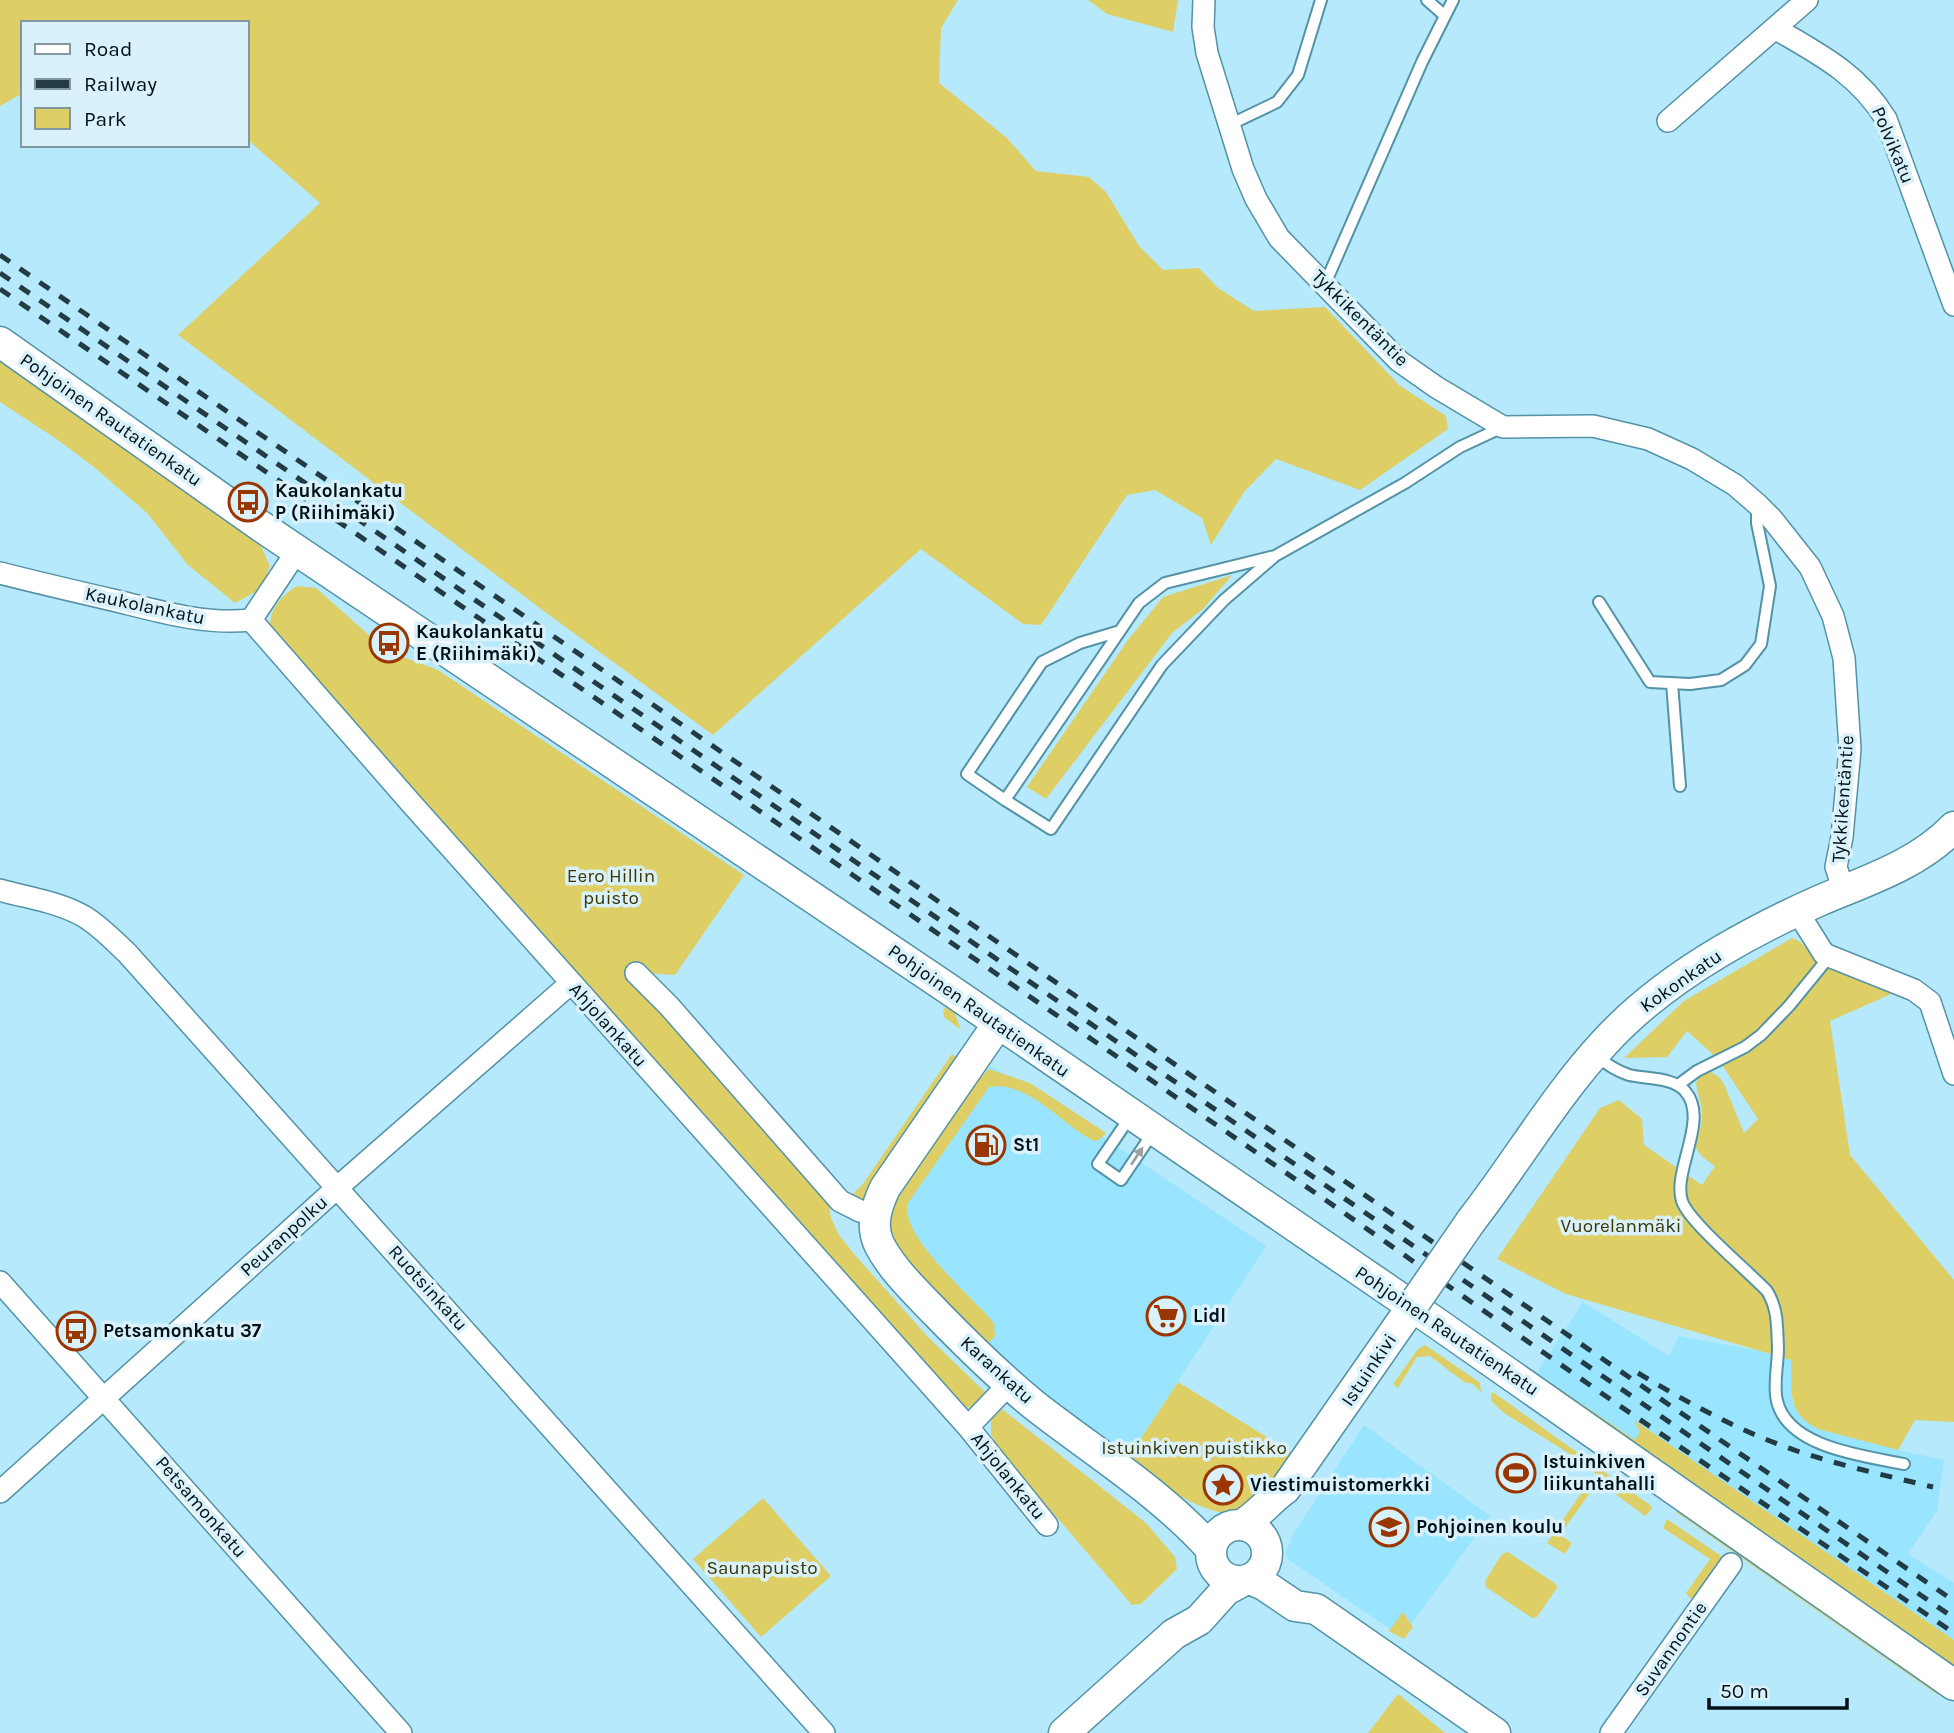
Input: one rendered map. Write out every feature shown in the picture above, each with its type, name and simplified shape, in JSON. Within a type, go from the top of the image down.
[{"type":"street","name":"Tykkikentäntie","points":[[1204,0],[1203,27],[1207,53],[1242,169],[1256,199],[1279,238],[1399,361],[1436,387],[1503,427],[1593,426],[1647,439],[1702,465],[1735,485],[1772,519],[1810,567],[1833,616],[1844,659],[1850,748],[1842,837],[1836,867],[1844,891]]},
{"type":"street","points":[[1668,121],[1807,0]]},
{"type":"street","name":"Polvikatu","points":[[1776,29],[1832,61],[1859,84],[1886,119],[1954,305]]},
{"type":"street","name":"Pohjoinen Rautatienkatu","points":[[0,342],[297,551],[1143,1123],[1645,1468],[1954,1685]]},
{"type":"street","points":[[251,620],[297,551]]},
{"type":"street","name":"Kaukolankatu","points":[[0,573],[200,620],[251,620]]},
{"type":"street","name":"Ahjolankatu","points":[[251,620],[968,1427],[1048,1525]]},
{"type":"street","name":"Kokonkatu","points":[[1473,1219],[1594,1054],[1647,1002],[1720,951],[1797,911],[1911,861],[1953,829]]},
{"type":"street","name":"Ruotsinkatu","points":[[0,890],[82,916],[100,927],[127,953],[824,1733]]},
{"type":"street","points":[[1797,911],[1816,944],[1829,957],[1914,990],[1930,1002],[1946,1029],[1954,1073]]},
{"type":"street","points":[[636,973],[669,1006],[840,1200],[860,1211],[875,1213],[885,1188],[998,1024]]},
{"type":"street","name":"Peuranpolku","points":[[0,1492],[338,1187],[571,983]]},
{"type":"street","name":"Karankatu","points":[[875,1213],[878,1242],[892,1265],[960,1338],[1032,1403],[1158,1497],[1249,1551],[1264,1585],[1294,1606],[1316,1609],[1495,1733]]},
{"type":"street","name":"Istuinkivi","points":[[1249,1551],[1280,1507],[1285,1489],[1473,1219]]},
{"type":"street","name":"Petsamonkatu","points":[[0,1282],[401,1733]]},
{"type":"street","name":"Ahjolankatu","points":[[968,1427],[1010,1383]]},
{"type":"street","name":"Karankatu","points":[[1158,1497],[1213,1558],[1225,1577],[1249,1551]]},
{"type":"street","points":[[1064,1733],[1174,1634],[1199,1620],[1226,1590],[1249,1551],[1220,1533],[1208,1578],[1185,1609],[1174,1634]]},
{"type":"street","name":"Suvannontie","points":[[1611,1733],[1731,1564]]},
{"type":"lane","points":[[1229,125],[1277,102],[1298,75],[1321,0]]},
{"type":"lane","points":[[1427,0],[1444,15]]},
{"type":"lane","points":[[1325,284],[1422,62],[1454,0]]},
{"type":"lane","points":[[1120,631],[1080,643],[1042,662],[967,774],[1051,830],[1162,665],[1224,600],[1275,556],[1405,483],[1460,447],[1503,427]]},
{"type":"lane","points":[[1599,602],[1650,682],[1721,680],[1745,665],[1761,644],[1770,586],[1757,523],[1757,505]]},
{"type":"lane","points":[[1005,800],[1139,603],[1165,583],[1275,556]]},
{"type":"lane","points":[[1672,683],[1680,786]]},
{"type":"lane","points":[[1678,1085],[1761,1034],[1789,1006],[1829,957]]},
{"type":"lane","points":[[1594,1054],[1624,1073],[1678,1085],[1687,1093],[1694,1111],[1681,1200],[1697,1223],[1767,1291],[1774,1305],[1777,1316],[1776,1397],[1784,1418],[1794,1430],[1818,1442],[1905,1464]]},
{"type":"lane","points":[[1143,1123],[1121,1180],[1098,1164],[1143,1123]]},
{"type":"shaded area","points":[[990,1066],[1022,1083],[1266,1246],[1126,1461],[973,1337],[888,1205]]},
{"type":"shaded area","points":[[1583,1302],[1669,1356],[1679,1336],[1792,1360],[1792,1401],[1898,1450],[1944,1460],[1937,1511],[1908,1554],[1954,1583],[1954,1663],[1537,1373]]},
{"type":"shaded area","name":"Pohjoinen koulu","points":[[1364,1425],[1490,1516],[1402,1637],[1289,1560],[1285,1552],[1292,1540],[1290,1539]]},
{"type":"green space","points":[[0,0],[958,0],[941,28],[939,83],[1007,138],[1036,171],[1089,177],[1106,192],[1139,246],[1163,270],[1199,268],[1218,288],[1254,311],[1325,307],[1399,385],[1446,416],[1448,429],[1360,490],[1276,459],[1244,492],[1211,545],[1202,518],[1155,490],[1127,495],[1041,625],[1023,624],[921,549],[713,735],[178,335],[320,203],[248,140],[248,21],[21,21],[21,94],[0,106]]},
{"type":"green space","points":[[1088,0],[1178,0],[1173,32],[1107,14]]},
{"type":"green space","points":[[0,359],[211,507],[261,546],[270,566],[261,589],[235,603],[188,565],[147,513],[94,467],[0,402]]},
{"type":"green space","points":[[1232,575],[1203,609],[1172,633],[1046,799],[1027,787],[1128,640],[1163,597]]},
{"type":"green space","name":"Eero Hillin puisto","points":[[297,586],[316,588],[387,651],[438,670],[744,875],[675,975],[628,972],[663,1016],[827,1197],[831,1218],[839,1235],[928,1337],[985,1392],[979,1403],[967,1408],[958,1402],[591,988],[330,708],[270,627],[272,614],[278,603]]},
{"type":"green space","name":"Vuorelanmäki","points":[[1792,938],[1816,957],[1898,991],[1830,1021],[1850,1155],[1954,1280],[1954,1422],[1915,1420],[1898,1450],[1818,1429],[1808,1423],[1800,1416],[1793,1400],[1791,1360],[1566,1294],[1497,1259],[1600,1108],[1619,1100],[1642,1119],[1644,1145],[1702,1185],[1715,1166],[1696,1147],[1702,1112],[1696,1083],[1701,1076],[1709,1071],[1719,1077],[1744,1133],[1758,1119],[1718,1059],[1687,1031],[1667,1057],[1624,1058],[1684,1001]]},
{"type":"green space","points":[[947,1003],[954,1011],[961,1030],[944,1017]]},
{"type":"green space","points":[[952,1054],[956,1057],[943,1085],[868,1200],[858,1204],[846,1201],[863,1184]]},
{"type":"green space","points":[[989,1069],[1030,1083],[1106,1133],[1094,1141],[1031,1097],[1017,1090],[989,1087],[908,1203],[908,1217],[926,1249],[994,1323],[995,1336],[987,1345],[896,1251],[890,1221],[891,1202],[977,1081]]},
{"type":"green space","points":[[1438,1306],[1635,1440],[1640,1432],[1634,1420],[1954,1640],[1954,1671],[1436,1309]]},
{"type":"green space","points":[[1425,1345],[1479,1382],[1482,1393],[1473,1384],[1464,1382],[1430,1356],[1417,1357],[1398,1388],[1393,1384],[1418,1349]]},
{"type":"green space","name":"Istuinkiven puistikko","points":[[1178,1382],[1294,1454],[1256,1506],[1242,1513],[1207,1509],[1171,1491],[1126,1461]]},
{"type":"green space","points":[[1493,1392],[1652,1509],[1645,1516],[1602,1484],[1591,1467],[1504,1413],[1491,1401]]},
{"type":"green space","points":[[1002,1409],[1146,1523],[1175,1557],[1177,1569],[1141,1604],[1132,1605],[1000,1451],[991,1434],[991,1420]]},
{"type":"green space","points":[[1591,1479],[1597,1483],[1560,1535],[1572,1543],[1565,1554],[1547,1543]]},
{"type":"green space","name":"Saunapuisto","points":[[763,1498],[831,1576],[761,1637],[693,1559]]},
{"type":"green space","points":[[1679,1510],[1940,1691],[1938,1695],[1676,1512]]},
{"type":"green space","points":[[1667,1519],[1724,1558],[1697,1598],[1690,1598],[1686,1593],[1710,1559],[1663,1528]]},
{"type":"green space","points":[[1508,1552],[1556,1584],[1557,1588],[1537,1617],[1532,1618],[1486,1587],[1485,1581],[1502,1554]]},
{"type":"green space","points":[[1403,1612],[1413,1627],[1404,1639],[1389,1631]]},
{"type":"green space","points":[[1398,1694],[1445,1733],[1368,1733]]},
{"type":"railway","points":[[0,255],[1954,1601]]},
{"type":"railway","points":[[0,273],[1954,1618]]},
{"type":"railway","points":[[0,289],[1327,1201],[1617,1404],[1954,1633]]},
{"type":"railway","points":[[1638,1373],[1715,1416],[1776,1443],[1831,1461],[1933,1487]]},
{"type":"place","name":"Kaukolankatu P (Riihimäki)","points":[[248,502]]},
{"type":"place","name":"Kaukolankatu E (Riihimäki)","points":[[389,643]]},
{"type":"place","name":"St1","points":[[986,1145]]},
{"type":"place","name":"Lidl","points":[[1166,1316]]},
{"type":"place","name":"Petsamonkatu 37","points":[[76,1331]]},
{"type":"place","name":"Istuinkiven liikuntahalli","points":[[1516,1473]]},
{"type":"place","name":"Viestimuistomerkki","points":[[1223,1485]]},
{"type":"place","name":"Pohjoinen koulu","points":[[1389,1527]]}]
